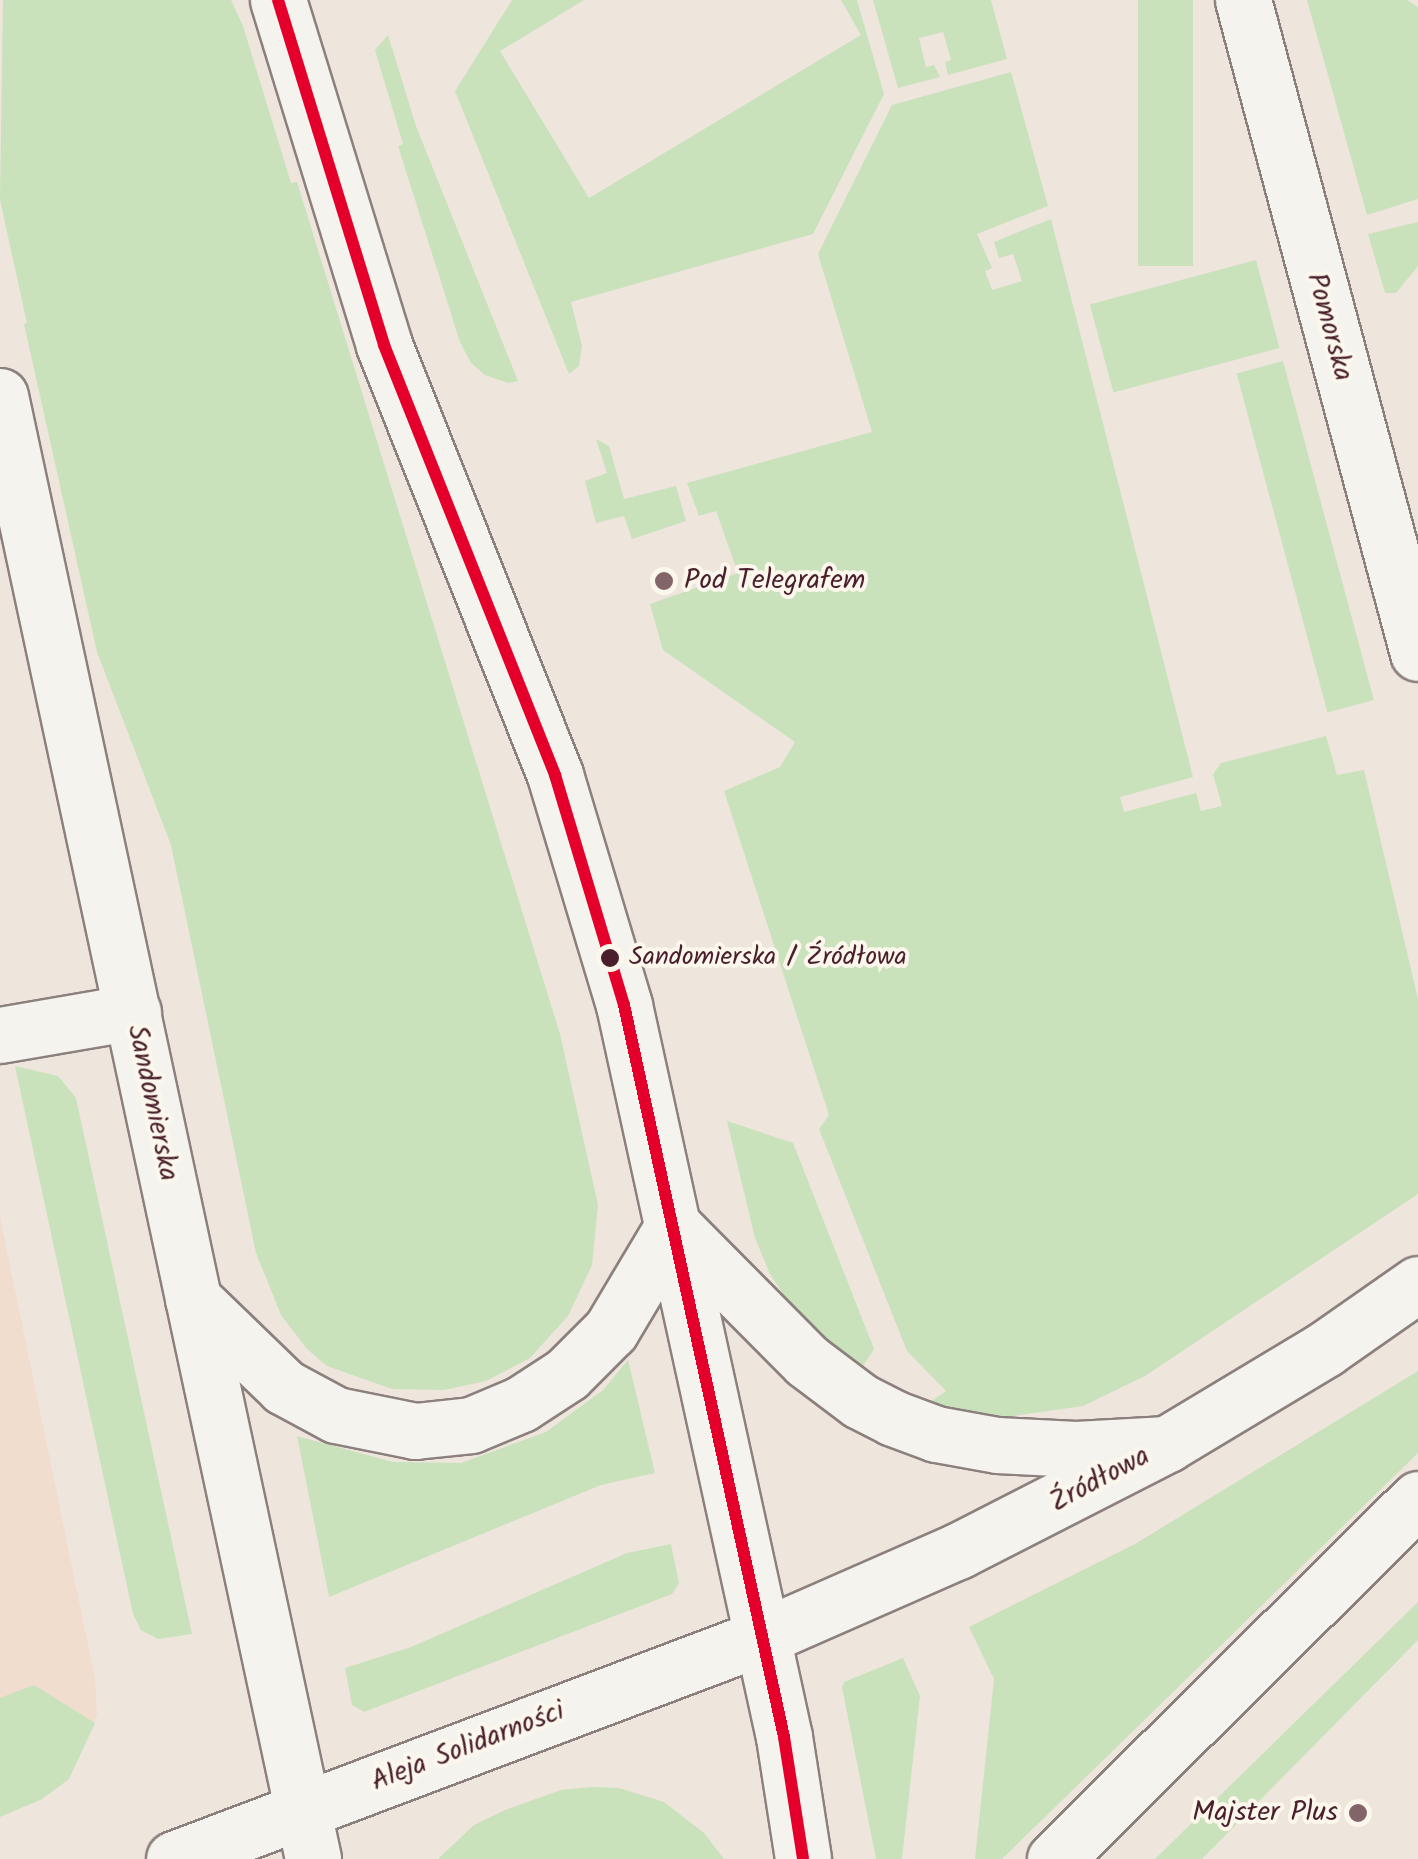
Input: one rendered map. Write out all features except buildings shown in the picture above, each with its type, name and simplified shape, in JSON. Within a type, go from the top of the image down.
[{"type":"street","points":[[278,0],[384,345],[555,775],[624,1004],[784,1737],[803,1859]]},
{"type":"street","name":"Pomorska","points":[[1243,0],[1418,654]]},
{"type":"street","name":"Sandomierska","points":[[0,396],[308,1834]]},
{"type":"street","points":[[0,1035],[133,1012]]},
{"type":"street","points":[[193,1299],[284,1387],[336,1416],[415,1431],[472,1425],[521,1404],[568,1374],[611,1330],[673,1226]]},
{"type":"street","points":[[673,1226],[806,1361],[860,1401],[893,1418],[936,1434],[996,1444],[1076,1449],[1167,1444]]},
{"type":"street","name":"Źródłowa","points":[[762,1637],[1010,1526],[1167,1444],[1325,1349],[1418,1284]]},
{"type":"street","points":[[1055,1859],[1418,1499]]},
{"type":"street","name":"Aleja Solidarności","points":[[174,1859],[308,1834],[762,1637]]},
{"type":"shaded area","points":[[0,1217],[95,1679],[97,1715],[69,1779],[42,1799],[0,1817]]},
{"type":"green space","points":[[3,0],[231,0],[243,26],[291,183],[297,182],[560,1034],[598,1205],[592,1265],[568,1316],[530,1358],[486,1381],[444,1390],[392,1389],[327,1366],[307,1349],[281,1315],[256,1253],[171,845],[97,652],[24,324],[27,323],[0,200]]},
{"type":"green space","points":[[512,0],[584,0],[500,51],[589,198],[861,35],[841,0],[857,0],[884,94],[813,234],[571,302],[582,346],[579,366],[569,374],[455,91]]},
{"type":"green space","points":[[873,0],[991,0],[1007,59],[948,75],[945,62],[951,60],[943,32],[919,38],[926,67],[934,65],[940,77],[898,88]]},
{"type":"green space","points":[[1138,0],[1193,0],[1193,266],[1138,266]]},
{"type":"green space","points":[[1307,0],[1407,0],[1418,7],[1418,199],[1367,215]]},
{"type":"green space","points":[[388,35],[416,126],[518,381],[508,383],[485,375],[471,363],[460,342],[398,146],[403,144],[375,50]]},
{"type":"green space","points":[[1011,72],[1048,206],[977,234],[992,268],[985,271],[992,290],[1022,281],[1013,254],[999,258],[994,242],[1051,219],[1193,777],[1120,797],[1124,812],[1196,793],[1201,811],[1222,806],[1213,774],[1221,763],[1326,736],[1337,775],[1364,770],[1418,999],[1418,1194],[1145,1376],[1083,1406],[1005,1417],[924,1406],[946,1391],[907,1351],[819,1129],[829,1115],[724,791],[780,767],[795,742],[663,650],[650,604],[738,573],[716,511],[699,516],[687,483],[872,432],[818,254],[892,105]]},
{"type":"green space","points":[[1418,222],[1418,266],[1396,293],[1385,293],[1368,234]]},
{"type":"green space","points":[[1256,260],[1280,348],[1113,392],[1090,305]]},
{"type":"green space","points":[[1283,361],[1374,700],[1327,712],[1237,373]]},
{"type":"green space","points":[[596,439],[609,446],[624,499],[676,486],[686,521],[632,539],[624,516],[596,523],[585,481],[607,473]]},
{"type":"green space","points":[[15,1066],[58,1076],[76,1098],[192,1634],[158,1639],[141,1630],[133,1614]]},
{"type":"green space","points":[[727,1121],[793,1143],[874,1349],[859,1372],[797,1315],[770,1274],[755,1238]]},
{"type":"green space","points":[[628,1360],[655,1473],[601,1485],[329,1597],[297,1436],[393,1462],[461,1463],[546,1432],[603,1390]]},
{"type":"green space","points":[[1418,1371],[1418,1453],[1002,1859],[975,1859],[994,1679],[969,1627],[1135,1544]]},
{"type":"green space","points":[[671,1544],[679,1583],[672,1594],[364,1712],[352,1705],[345,1668],[411,1647],[627,1553]]},
{"type":"green space","points":[[1418,1602],[1418,1640],[1202,1859],[1155,1859]]},
{"type":"green space","points":[[903,1658],[920,1696],[902,1859],[876,1859],[842,1687],[844,1682]]},
{"type":"green space","points":[[34,1685],[95,1723],[69,1779],[42,1799],[0,1817],[0,1698]]},
{"type":"green space","points":[[619,1788],[664,1802],[704,1833],[724,1859],[438,1859],[474,1825],[505,1810],[561,1790]]},
{"type":"transit line","points":[[278,0],[384,345],[555,775],[624,1005],[784,1737],[803,1859]]},
{"type":"place","name":"Pod Telegrafem","points":[[664,581]]},
{"type":"place","name":"Sandomierska / Źródłowa","points":[[610,958]]},
{"type":"place","name":"Majster Plus","points":[[1358,1813]]}]
